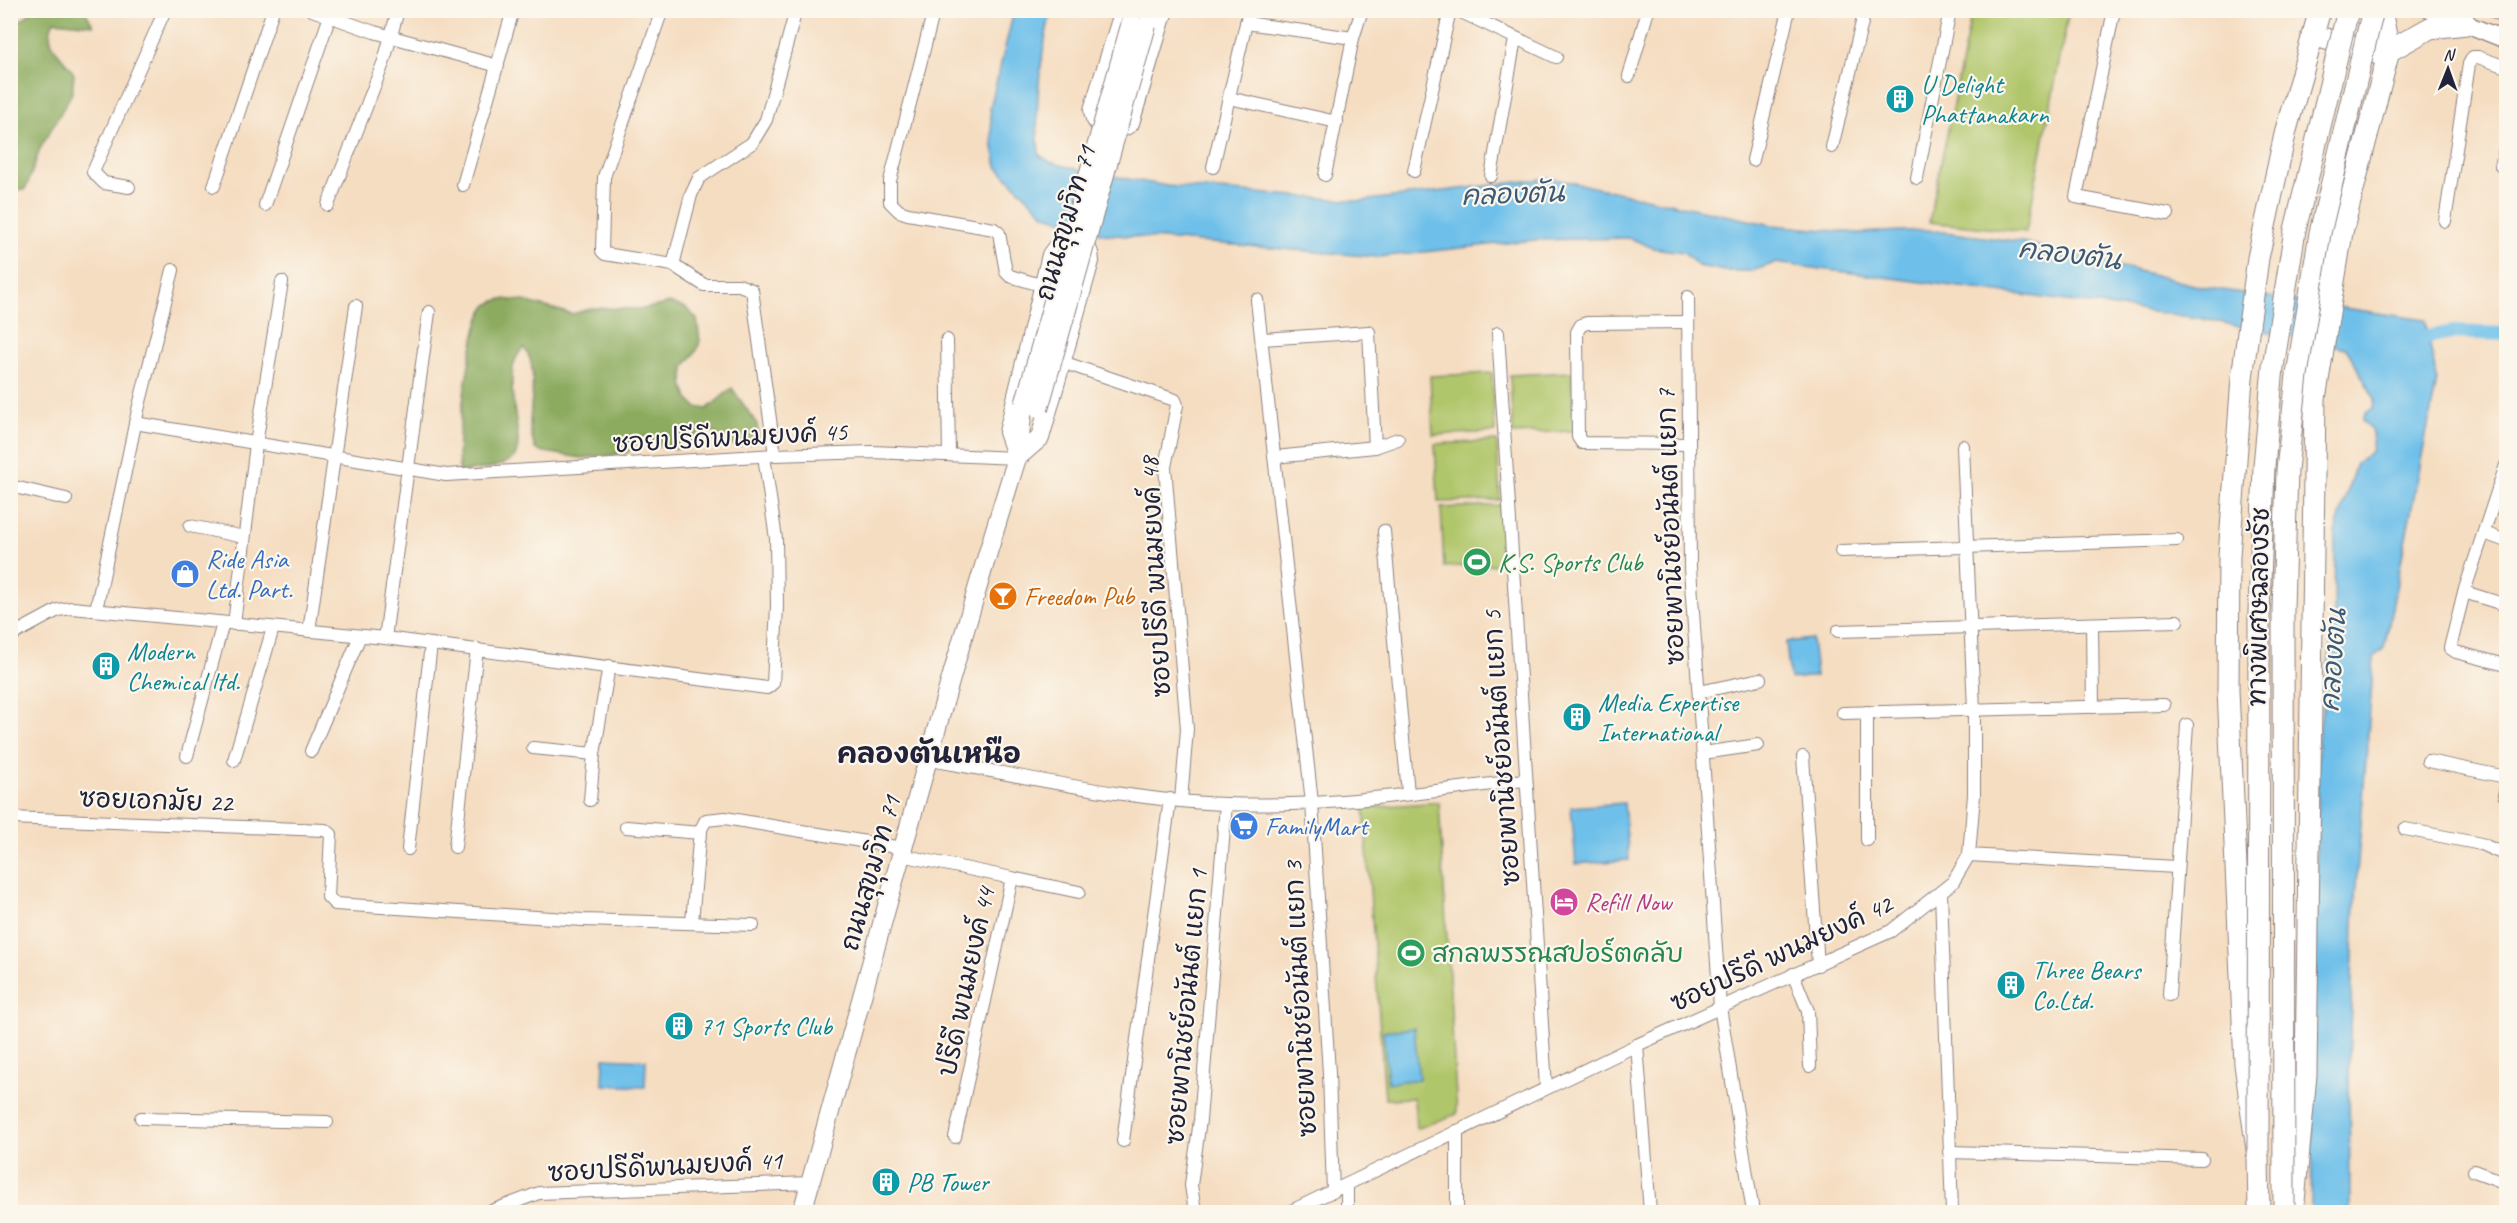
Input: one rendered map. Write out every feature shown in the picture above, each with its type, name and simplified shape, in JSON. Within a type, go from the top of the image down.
[{"type":"highway","name":"ทางพิเศษฉลองรัช","points":[[2259,1212],[2259,624],[2264,466],[2273,367],[2295,230],[2348,10]]},
{"type":"highway","name":"ทางพิเศษฉลองรัช","points":[[2284,1212],[2283,609],[2287,470],[2297,375],[2320,232],[2373,10]]},
{"type":"highway","points":[[2293,1212],[2306,1075],[2315,399],[2342,232],[2389,54],[2381,10]]},
{"type":"highway","points":[[2258,1157],[2244,1053],[2228,690],[2229,556],[2242,378],[2258,258],[2286,130],[2319,11]]},
{"type":"highway","points":[[2312,35],[2389,54],[2430,28],[2466,24]]},
{"type":"main road","points":[[1138,16],[1093,110],[1094,120],[1100,126],[1113,130],[1122,129],[1130,123],[1164,10]]},
{"type":"main road","points":[[2431,10],[2506,40]]},
{"type":"main road","points":[[2498,10],[2506,14]]},
{"type":"main road","name":"ถนนสุขุมวิท 71","points":[[802,1212],[978,582],[1019,452],[1019,428],[1032,407],[1138,16]]},
{"type":"main road","points":[[1068,245],[1089,253],[1090,261],[1040,438],[1019,452],[1008,432],[1044,286],[1051,255],[1058,247],[1068,245]]},
{"type":"street","points":[[129,187],[104,183],[93,172],[165,10]]},
{"type":"street","points":[[214,186],[273,10]]},
{"type":"street","points":[[312,10],[331,14],[391,37],[498,66]]},
{"type":"street","points":[[328,205],[391,37],[398,10]]},
{"type":"street","points":[[463,185],[513,10]]},
{"type":"street","points":[[10,636],[66,608],[385,638],[767,688],[772,685],[777,606],[776,539],[752,290],[739,285],[704,285],[673,265],[605,254],[602,251],[604,177],[662,10]]},
{"type":"street","points":[[673,265],[691,195],[699,177],[752,143],[766,120],[796,10]]},
{"type":"street","points":[[934,10],[890,181],[890,202],[899,211],[908,214],[994,229],[999,233],[1006,272],[1010,276],[1044,286]]},
{"type":"street","points":[[1325,175],[1353,38],[1362,10]]},
{"type":"street","points":[[1414,171],[1450,10]]},
{"type":"street","points":[[1457,10],[1556,57]]},
{"type":"street","points":[[1629,76],[1648,10]]},
{"type":"street","points":[[1753,160],[1789,10]]},
{"type":"street","points":[[1832,147],[1865,10]]},
{"type":"street","points":[[1917,178],[1950,10]]},
{"type":"street","points":[[2114,10],[2076,196],[2168,214]]},
{"type":"street","points":[[265,205],[331,14]]},
{"type":"street","points":[[1212,167],[1248,16],[1353,38]]},
{"type":"street","points":[[1491,176],[1515,39]]},
{"type":"street","points":[[2445,221],[2469,64],[2473,57],[2478,57],[2506,67]]},
{"type":"street","points":[[1229,98],[1337,122]]},
{"type":"street","points":[[2501,166],[2506,145]]},
{"type":"street","points":[[96,610],[135,423],[173,270]]},
{"type":"street","points":[[188,756],[229,623],[282,282]]},
{"type":"street","name":"ซอยพานิชย์อนันต์ แยก 7","points":[[1688,297],[1687,444],[1690,568],[1720,1007],[1753,1212]]},
{"type":"street","name":"ซอยพานิชย์อนันต์ แยก 3","points":[[1257,300],[1312,803],[1329,1073],[1333,1192]]},
{"type":"street","points":[[309,631],[356,306]]},
{"type":"street","points":[[385,638],[429,312]]},
{"type":"street","points":[[1687,444],[1582,443],[1578,437],[1577,332],[1581,325],[1587,323],[1688,321]]},
{"type":"street","points":[[1262,339],[1369,332],[1376,447]]},
{"type":"street","name":"ซอยพานิชย์อนันต์ แยก 5","points":[[1498,333],[1524,780],[1546,1088]]},
{"type":"street","points":[[947,340],[949,454]]},
{"type":"street","name":"ซอยปรีดี พนมยงค์ 48","points":[[1062,362],[1175,399],[1177,405],[1165,467],[1187,729],[1175,800]]},
{"type":"street","name":"ซอยปรีดีพนมยงค์ 45","points":[[135,423],[446,475],[769,455],[1019,452]]},
{"type":"street","points":[[1275,457],[1376,447],[1398,439]]},
{"type":"street","name":"ซอยปรีดี พนมยงค์ 42","points":[[1289,1212],[1637,1045],[1891,931],[1953,882],[1969,855],[1974,795],[1974,710],[1963,446]]},
{"type":"street","points":[[2506,465],[2464,592],[2451,648],[2456,652],[2506,665]]},
{"type":"street","points":[[10,486],[66,499]]},
{"type":"street","points":[[190,526],[244,537]]},
{"type":"street","points":[[1384,531],[1408,793]]},
{"type":"street","points":[[2484,533],[2506,541]]},
{"type":"street","points":[[1841,551],[2177,540]]},
{"type":"street","points":[[2464,592],[2506,605]]},
{"type":"street","points":[[1838,631],[2177,621]]},
{"type":"street","points":[[2092,624],[2094,707]]},
{"type":"street","points":[[234,760],[273,628]]},
{"type":"street","points":[[311,751],[360,636]]},
{"type":"street","points":[[408,849],[432,644]]},
{"type":"street","points":[[454,847],[477,649]]},
{"type":"street","points":[[590,800],[594,754],[609,666]]},
{"type":"street","points":[[1699,692],[1760,679]]},
{"type":"street","points":[[1844,713],[2164,705]]},
{"type":"street","points":[[1867,712],[1867,840]]},
{"type":"street","points":[[2169,995],[2187,725]]},
{"type":"street","points":[[1703,753],[1758,745]]},
{"type":"street","points":[[533,748],[594,754]]},
{"type":"street","points":[[1803,757],[1818,965]]},
{"type":"street","points":[[930,760],[1175,800],[1226,804],[1312,803],[1524,780]]},
{"type":"street","points":[[2428,760],[2506,777]]},
{"type":"street","points":[[1123,1141],[1175,800]]},
{"type":"street","name":"ซอยพานิชย์อนันต์ แยก 1","points":[[1195,1212],[1191,1185],[1200,1120],[1226,804]]},
{"type":"street","name":"ซอยเอกมัย 22","points":[[10,818],[325,830],[331,834],[328,897],[335,904],[583,920],[693,922]]},
{"type":"street","name":"ปรีดี พนมยงค์ 44","points":[[701,832],[706,820],[725,818],[902,851],[1012,878],[955,1137]]},
{"type":"street","points":[[626,827],[701,832],[693,922],[753,924]]},
{"type":"street","points":[[2405,829],[2481,844],[2506,855]]},
{"type":"street","points":[[1969,855],[2176,867]]},
{"type":"street","points":[[1012,878],[1079,892]]},
{"type":"street","points":[[1941,892],[1952,1212]]},
{"type":"street","points":[[1793,974],[1808,1011],[1810,1066]]},
{"type":"street","points":[[1637,1045],[1650,1212]]},
{"type":"street","points":[[141,1118],[327,1122]]},
{"type":"street","points":[[1457,1131],[1457,1212]]},
{"type":"street","points":[[1949,1152],[2202,1159]]},
{"type":"street","points":[[2474,1171],[2506,1183]]},
{"type":"street","name":"ซอยปรีดีพนมยงค์ 41","points":[[489,1212],[539,1193],[810,1183]]},
{"type":"street","points":[[1347,1185],[1347,1212]]},
{"type":"green space","points":[[33,10],[85,11],[93,25],[54,21],[50,37],[55,50],[74,74],[72,93],[40,149],[27,186],[24,190],[10,189],[11,17],[22,20]]},
{"type":"green space","points":[[1972,11],[2069,11],[2026,232],[1929,222]]},
{"type":"green space","points":[[502,299],[524,301],[572,314],[593,308],[643,309],[670,303],[686,308],[697,319],[700,341],[697,350],[684,367],[683,384],[688,399],[696,407],[707,409],[732,388],[757,424],[759,440],[737,446],[702,428],[695,441],[683,448],[669,448],[646,436],[637,439],[628,452],[623,454],[581,458],[539,451],[535,449],[530,431],[533,385],[529,355],[524,348],[516,359],[512,372],[518,436],[518,449],[514,457],[496,466],[460,472],[458,459],[461,418],[477,328],[487,306]]},
{"type":"green space","points":[[1572,372],[1574,431],[1513,434],[1510,375]]},
{"type":"green space","points":[[1492,373],[1495,432],[1433,435],[1430,376]]},
{"type":"green space","points":[[1497,441],[1500,500],[1438,502],[1435,444]]},
{"type":"green space","points":[[1502,505],[1505,564],[1444,567],[1441,508]]},
{"type":"green space","name":"สกลพรรณสปอร์ตคลับ","points":[[1439,802],[1457,1114],[1416,1129],[1414,1098],[1385,1099],[1364,808]]},
{"type":"water","name":"คลองตัน","points":[[1014,11],[1051,11],[1039,82],[1037,118],[1039,155],[1050,162],[1079,170],[1167,186],[1360,201],[1551,178],[1772,225],[1857,233],[1928,230],[2022,242],[2202,287],[2425,320],[2437,380],[2384,648],[2374,657],[2355,900],[2349,1058],[2350,1212],[2311,1212],[2318,740],[2334,619],[2335,533],[2356,463],[2371,452],[2373,443],[2371,430],[2362,421],[2365,414],[2373,408],[2374,398],[2346,348],[2199,318],[1775,263],[1752,271],[1725,271],[1698,266],[1684,252],[1653,248],[1630,238],[1534,240],[1378,257],[1104,234],[1044,214],[997,167],[990,108]]},
{"type":"water","points":[[1812,639],[1816,676],[1790,679],[1786,642]]},
{"type":"water","points":[[1624,803],[1629,860],[1576,864],[1571,807]]},
{"type":"water","points":[[1414,1028],[1419,1079],[1388,1083],[1383,1031]]},
{"type":"water","points":[[604,1058],[646,1060],[645,1087],[603,1085]]},
{"type":"waterway","points":[[2412,340],[2452,332],[2506,334]]},
{"type":"place","name":"U Delight Phattanakarn","points":[[1900,99]]},
{"type":"place","name":"K.S. Sports Club","points":[[1477,562]]},
{"type":"place","name":"Ride Asia Ltd. Part.","points":[[185,574]]},
{"type":"place","name":"Freedom Pub","points":[[1003,596]]},
{"type":"place","name":"Modern Chemical ltd.","points":[[106,666]]},
{"type":"place","name":"Media Expertise International","points":[[1577,717]]},
{"type":"place","name":"FamilyMart","points":[[1244,826]]},
{"type":"place","name":"Refill Now","points":[[1564,902]]},
{"type":"place","name":"สกลพรรณสปอร์ตคลับ","points":[[1411,953]]},
{"type":"place","name":"Three Bears Co.Ltd.","points":[[2011,985]]},
{"type":"place","name":"71 Sports Club","points":[[679,1026]]},
{"type":"place","name":"PB Tower","points":[[886,1182]]},
{"type":"district","name":"คลองตันเหนือ","points":[[929,753]]}]
